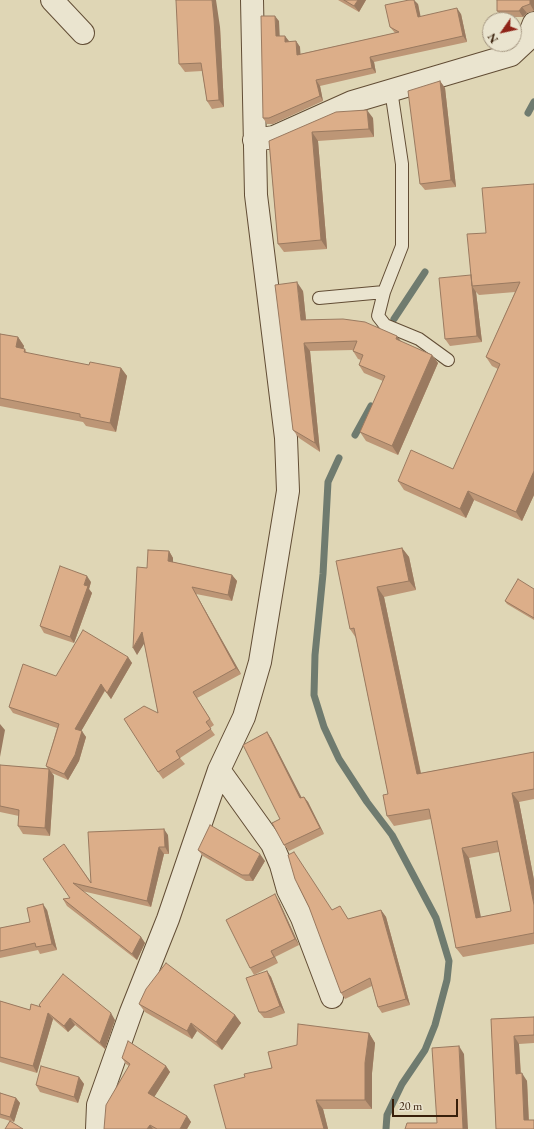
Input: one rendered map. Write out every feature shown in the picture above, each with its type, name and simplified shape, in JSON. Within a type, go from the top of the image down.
[{"type":"street","points":[[52,0],[83,34]]},
{"type":"street","points":[[97,1129],[98,1105],[131,1012],[168,918],[219,770],[244,717],[260,662],[288,491],[286,438],[256,195],[252,0]]},
{"type":"street","points":[[254,140],[274,137],[352,102],[511,55],[527,40],[534,23]]},
{"type":"street","points":[[219,770],[272,844],[281,865],[288,890],[302,918],[332,996]]},
{"type":"lane","points":[[391,90],[402,164],[402,246],[384,292],[378,316],[385,325],[419,339],[448,360]]},
{"type":"lane","points":[[319,298],[384,292]]},
{"type":"building","points":[[176,0],[212,0],[219,100],[207,101],[201,63],[179,64]]},
{"type":"building","points":[[344,0],[358,0],[354,6]]},
{"type":"building","points":[[414,0],[418,17],[457,8],[463,36],[370,57],[372,68],[316,80],[320,96],[269,118],[263,118],[261,16],[275,16],[276,36],[285,36],[285,42],[296,41],[297,55],[399,32],[390,27],[385,5]]},
{"type":"building","points":[[497,0],[530,0],[530,4],[522,7],[519,11],[497,11]]},
{"type":"building","points":[[440,81],[451,180],[420,184],[408,91]]},
{"type":"building","points":[[367,110],[369,129],[312,132],[321,240],[278,244],[269,141],[336,112]]},
{"type":"building","points":[[534,184],[534,471],[516,512],[468,491],[460,509],[398,481],[411,450],[453,469],[500,364],[486,357],[520,282],[472,286],[467,234],[486,233],[482,188]]},
{"type":"building","points":[[471,275],[477,336],[445,339],[439,278]]},
{"type":"building","points":[[297,282],[301,320],[343,319],[365,322],[397,336],[396,339],[432,355],[392,446],[360,432],[385,376],[359,365],[363,355],[353,351],[357,341],[304,343],[315,443],[293,430],[275,285]]},
{"type":"building","points":[[0,334],[18,337],[16,347],[25,349],[24,352],[89,365],[90,362],[121,368],[110,423],[80,417],[80,414],[0,398]]},
{"type":"building","points":[[402,548],[409,581],[377,587],[417,774],[534,752],[534,789],[512,793],[534,905],[534,933],[456,948],[429,809],[387,816],[383,795],[388,794],[354,628],[350,629],[336,561]],"holes":[[[497,841],[511,911],[476,918],[462,848]]]},
{"type":"building","points":[[148,550],[169,551],[168,561],[232,575],[228,595],[192,587],[236,668],[193,692],[210,719],[206,722],[211,729],[176,751],[180,758],[158,772],[124,719],[144,706],[158,713],[142,632],[133,648],[137,567],[147,568]]},
{"type":"building","points":[[60,566],[87,576],[84,585],[88,586],[70,637],[40,626]]},
{"type":"building","points":[[518,579],[534,589],[534,618],[505,601]]},
{"type":"building","points":[[83,630],[128,657],[107,693],[101,684],[75,729],[82,731],[75,755],[64,774],[46,766],[59,724],[9,707],[23,664],[56,676]]},
{"type":"building","points":[[267,732],[300,798],[304,797],[320,828],[284,845],[272,823],[280,819],[243,745]]},
{"type":"building","points":[[0,765],[49,769],[45,828],[18,826],[19,810],[0,806]]},
{"type":"building","points":[[210,825],[260,854],[249,875],[242,875],[198,850]]},
{"type":"building","points":[[164,829],[165,847],[159,847],[147,901],[73,883],[141,937],[132,954],[63,899],[70,898],[43,859],[64,844],[91,883],[88,832]]},
{"type":"building","points":[[294,852],[332,910],[340,906],[348,919],[381,910],[406,999],[378,1007],[370,978],[341,993],[309,907],[295,879],[288,855]]},
{"type":"building","points":[[275,894],[295,939],[271,951],[274,957],[250,968],[226,920]]},
{"type":"building","points":[[43,904],[52,944],[36,947],[35,943],[0,951],[0,928],[30,922],[27,908]]},
{"type":"building","points":[[166,963],[235,1015],[216,1042],[191,1023],[187,1031],[139,1004],[146,989]]},
{"type":"building","points":[[267,971],[280,1006],[266,1012],[259,1012],[246,978]]},
{"type":"building","points":[[63,974],[111,1013],[100,1043],[70,1018],[64,1026],[48,1013],[33,1066],[0,1057],[0,1001],[30,1010],[31,1004],[41,1007],[39,1005]]},
{"type":"building","points":[[534,1017],[534,1035],[514,1036],[516,1074],[522,1073],[524,1120],[534,1120],[534,1129],[496,1129],[491,1019]]},
{"type":"building","points":[[298,1024],[369,1033],[365,1063],[365,1100],[316,1100],[324,1129],[226,1129],[214,1085],[245,1077],[244,1074],[272,1068],[268,1052],[297,1045]]},
{"type":"building","points":[[128,1041],[166,1066],[148,1093],[187,1116],[180,1129],[157,1129],[150,1125],[147,1129],[104,1129],[106,1105],[130,1064],[122,1058]]},
{"type":"building","points":[[459,1046],[463,1129],[405,1129],[407,1123],[437,1123],[432,1048]]},
{"type":"building","points":[[41,1066],[79,1077],[74,1097],[36,1085]]},
{"type":"building","points":[[0,1093],[16,1098],[10,1117],[0,1114]]},
{"type":"building","points":[[10,1121],[23,1129],[5,1129]]},
{"type":"waterway","points":[[528,113],[534,102]]},
{"type":"waterway","points":[[394,319],[425,272]]},
{"type":"waterway","points":[[355,435],[371,406]]},
{"type":"waterway","points":[[339,458],[328,482],[323,574],[315,655],[314,695],[324,727],[339,759],[367,802],[392,835],[436,918],[449,961],[447,980],[435,1025],[425,1050],[402,1084],[387,1115],[386,1129]]}]
